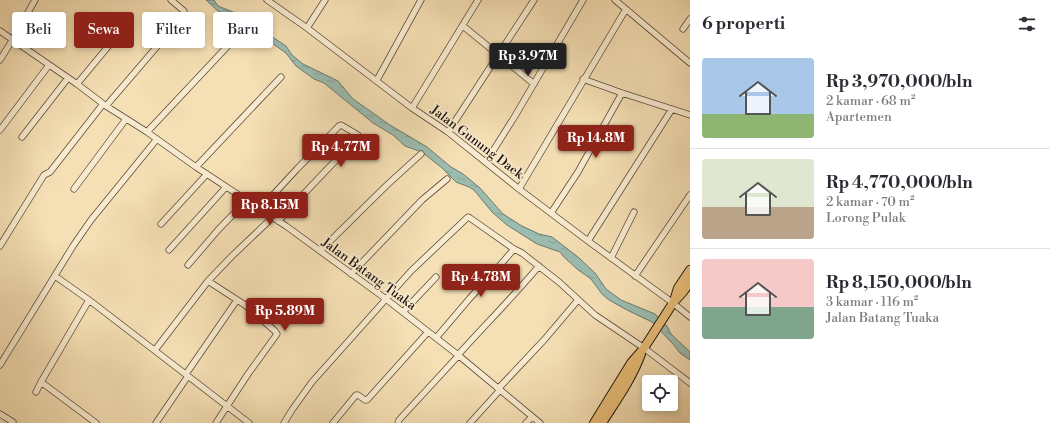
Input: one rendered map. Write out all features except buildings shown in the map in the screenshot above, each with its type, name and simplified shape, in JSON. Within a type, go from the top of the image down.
[{"type":"highway","points":[[594,423],[634,365],[664,315],[673,303],[690,270]]},
{"type":"highway","points":[[681,290],[690,282]]},
{"type":"highway","points":[[602,423],[629,382],[634,365]]},
{"type":"street","points":[[28,12],[35,0]]},
{"type":"street","points":[[0,246],[44,175],[50,172],[104,105],[184,15],[184,11],[171,0]]},
{"type":"street","name":"Jalan Gunung Daek","points":[[267,0],[377,80],[412,108],[448,132],[519,189],[690,317]]},
{"type":"street","points":[[307,28],[325,0]]},
{"type":"street","points":[[377,80],[421,0]]},
{"type":"street","points":[[412,108],[478,0]]},
{"type":"street","points":[[448,132],[534,0]]},
{"type":"street","points":[[486,162],[584,0]]},
{"type":"street","points":[[620,1],[626,9],[690,63]]},
{"type":"street","points":[[519,189],[626,9]]},
{"type":"street","points":[[683,29],[690,19]]},
{"type":"street","points":[[463,26],[534,84]]},
{"type":"street","name":"Jalan Batang Tuaka","points":[[0,31],[12,39]]},
{"type":"street","points":[[0,60],[12,42]]},
{"type":"street","name":"Jalan Batang Tuaka","points":[[25,48],[77,84],[104,105],[147,132],[196,167],[273,217],[386,299],[458,355],[540,423]]},
{"type":"street","points":[[77,84],[107,48]]},
{"type":"street","points":[[147,132],[226,48]]},
{"type":"street","points":[[0,130],[49,65]]},
{"type":"street","points":[[196,167],[281,77]]},
{"type":"street","points":[[22,138],[68,78]]},
{"type":"street","points":[[583,79],[690,115]]},
{"type":"street","points":[[551,213],[578,172],[622,93]]},
{"type":"street","points":[[588,241],[672,109]]},
{"type":"street","points":[[74,189],[126,119]]},
{"type":"street","points":[[260,209],[339,126],[341,125],[358,135],[358,137],[278,221]]},
{"type":"street","points":[[0,365],[54,276],[91,220],[157,139]]},
{"type":"street","points":[[320,252],[388,184],[421,154]]},
{"type":"street","points":[[161,224],[208,174]]},
{"type":"street","points":[[351,274],[422,200],[446,179]]},
{"type":"street","points":[[170,250],[226,187]]},
{"type":"street","points":[[635,276],[690,195]]},
{"type":"street","points":[[188,265],[218,230],[247,200]]},
{"type":"street","points":[[611,258],[634,212]]},
{"type":"street","points":[[155,350],[208,281],[273,217]]},
{"type":"street","points":[[284,423],[312,382],[411,271],[468,217],[522,253],[559,282],[595,315],[644,348],[690,383]]},
{"type":"street","points":[[436,338],[514,249]]},
{"type":"street","points":[[398,423],[399,420],[496,313],[521,288],[539,266]]},
{"type":"street","points":[[54,276],[89,300],[249,423]]},
{"type":"street","points":[[403,312],[436,277]]},
{"type":"street","points":[[208,281],[245,305],[277,334],[248,374],[216,423]]},
{"type":"street","points":[[36,392],[89,300]]},
{"type":"street","points":[[156,423],[237,300]]},
{"type":"street","points":[[470,423],[578,300]]},
{"type":"street","points":[[333,423],[355,396],[358,395],[367,400],[428,332]]},
{"type":"street","points":[[41,382],[96,423]]},
{"type":"street","points":[[0,414],[13,422]]},
{"type":"street","points":[[526,423],[532,417]]},
{"type":"water","points":[[206,0],[214,0],[218,6],[233,12],[218,11]]},
{"type":"water","points":[[273,37],[286,46],[292,55],[303,64],[338,81],[353,99],[390,125],[427,147],[451,167],[463,174],[480,188],[503,214],[522,226],[539,234],[552,237],[578,257],[595,273],[606,289],[621,300],[655,314],[667,326],[671,334],[690,352],[690,360],[680,353],[652,322],[609,300],[602,294],[591,279],[577,269],[560,252],[537,244],[507,225],[492,212],[474,190],[456,182],[442,168],[422,152],[405,146],[393,135],[373,123],[324,83],[314,79],[296,66],[286,53],[273,44]]}]
